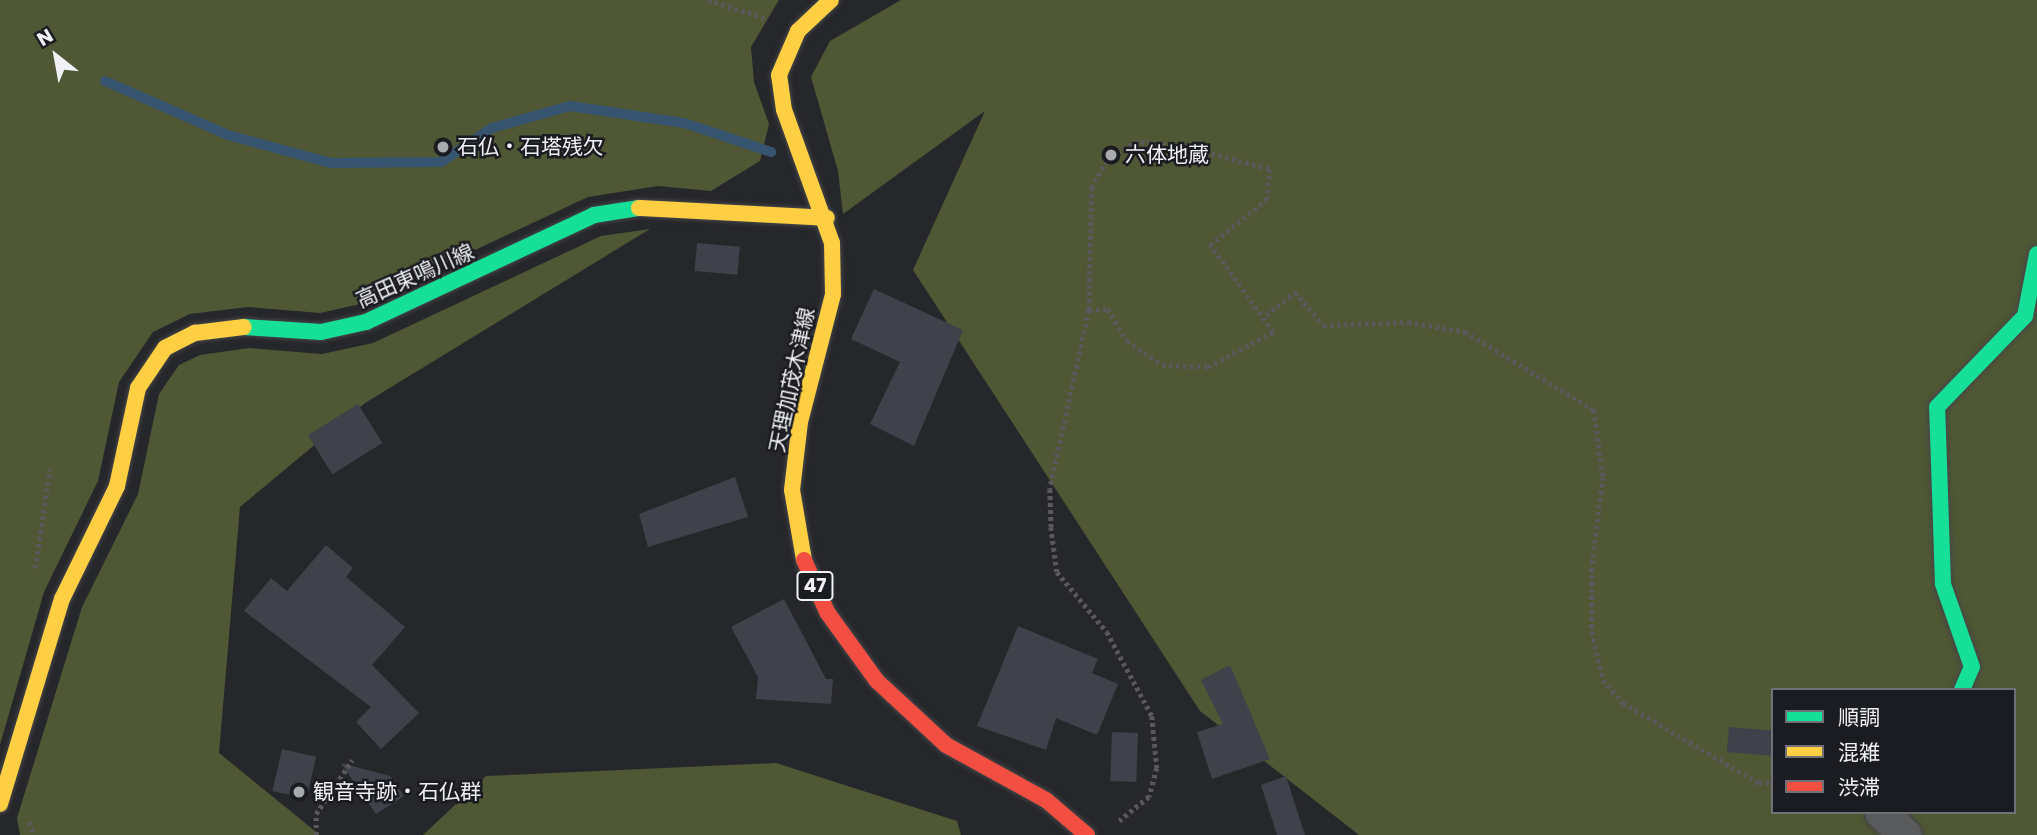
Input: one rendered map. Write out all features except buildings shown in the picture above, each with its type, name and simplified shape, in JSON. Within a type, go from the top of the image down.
[{"type":"main road","name":"天理加茂木津線","points":[[831,0],[798,31],[779,75],[785,110],[827,218],[833,294],[800,422],[792,490],[801,552],[827,612],[877,681],[946,745],[1046,800],[1086,834]]},
{"type":"main road","name":"高田東鳴川線","points":[[0,804],[62,599],[117,486],[138,388],[166,348],[195,333],[248,326],[321,332],[366,323],[594,215],[659,205],[827,218]]},
{"type":"main road","points":[[1963,688],[1972,667],[1964,631],[1943,584],[1937,407],[2011,337],[2025,316],[2037,254]]},
{"type":"street","points":[[1883,814],[1905,835]]},
{"type":"path","points":[[708,0],[798,31]]},
{"type":"path","points":[[1086,834],[1121,820],[1149,797],[1157,768],[1152,716],[1128,667],[1057,572],[1050,489],[1089,310],[1092,187],[1111,155],[1139,142],[1193,149],[1269,169],[1266,200],[1210,245],[1266,315],[1273,332],[1208,367],[1162,365],[1127,341],[1108,309],[1089,310]]},
{"type":"path","points":[[1266,315],[1295,292],[1323,325],[1408,322],[1465,332],[1594,410],[1603,477],[1592,568],[1592,632],[1603,680],[1623,703],[1759,783],[1771,782]]},
{"type":"path","points":[[316,835],[316,814],[352,760]]},
{"type":"green space","points":[[0,0],[779,0],[751,47],[754,82],[769,124],[760,161],[711,191],[658,186],[588,197],[360,304],[320,313],[248,307],[190,314],[153,332],[119,382],[98,481],[44,592],[0,745]]},
{"type":"green space","points":[[901,0],[2037,0],[2037,835],[1359,835],[1200,711],[913,270],[985,111],[843,214],[838,171],[811,77],[830,41]]},
{"type":"green space","points":[[650,229],[365,403],[240,507],[219,753],[320,835],[20,835],[17,818],[82,607],[138,494],[159,394],[179,365],[200,355],[249,348],[322,354],[373,343],[601,236]]},
{"type":"green space","points":[[776,763],[957,821],[961,835],[423,835],[486,776]]},
{"type":"waterway","points":[[105,81],[228,135],[331,163],[441,162],[492,128],[570,106],[684,123],[771,152]]},
{"type":"traffic: fast","points":[[244,327],[321,332],[366,322],[594,215],[639,208]]},
{"type":"traffic: fast","points":[[1963,688],[1972,667],[1943,584],[1937,407],[2025,316],[2037,254]]},
{"type":"traffic: slow","points":[[804,560],[792,490],[800,422],[833,294],[832,243],[784,110],[779,75],[798,31],[831,0]]},
{"type":"traffic: slow","points":[[639,208],[827,218]]},
{"type":"traffic: slow","points":[[0,804],[62,599],[117,486],[138,388],[165,348],[195,333],[244,327]]},
{"type":"traffic: jam","points":[[804,560],[827,612],[877,681],[946,745],[1046,800],[1087,835]]},
{"type":"place","name":"石仏・石塔残欠","points":[[443,147]]},
{"type":"place","name":"六体地蔵","points":[[1111,155]]},
{"type":"place","name":"観音寺跡・石仏群","points":[[299,792]]}]
